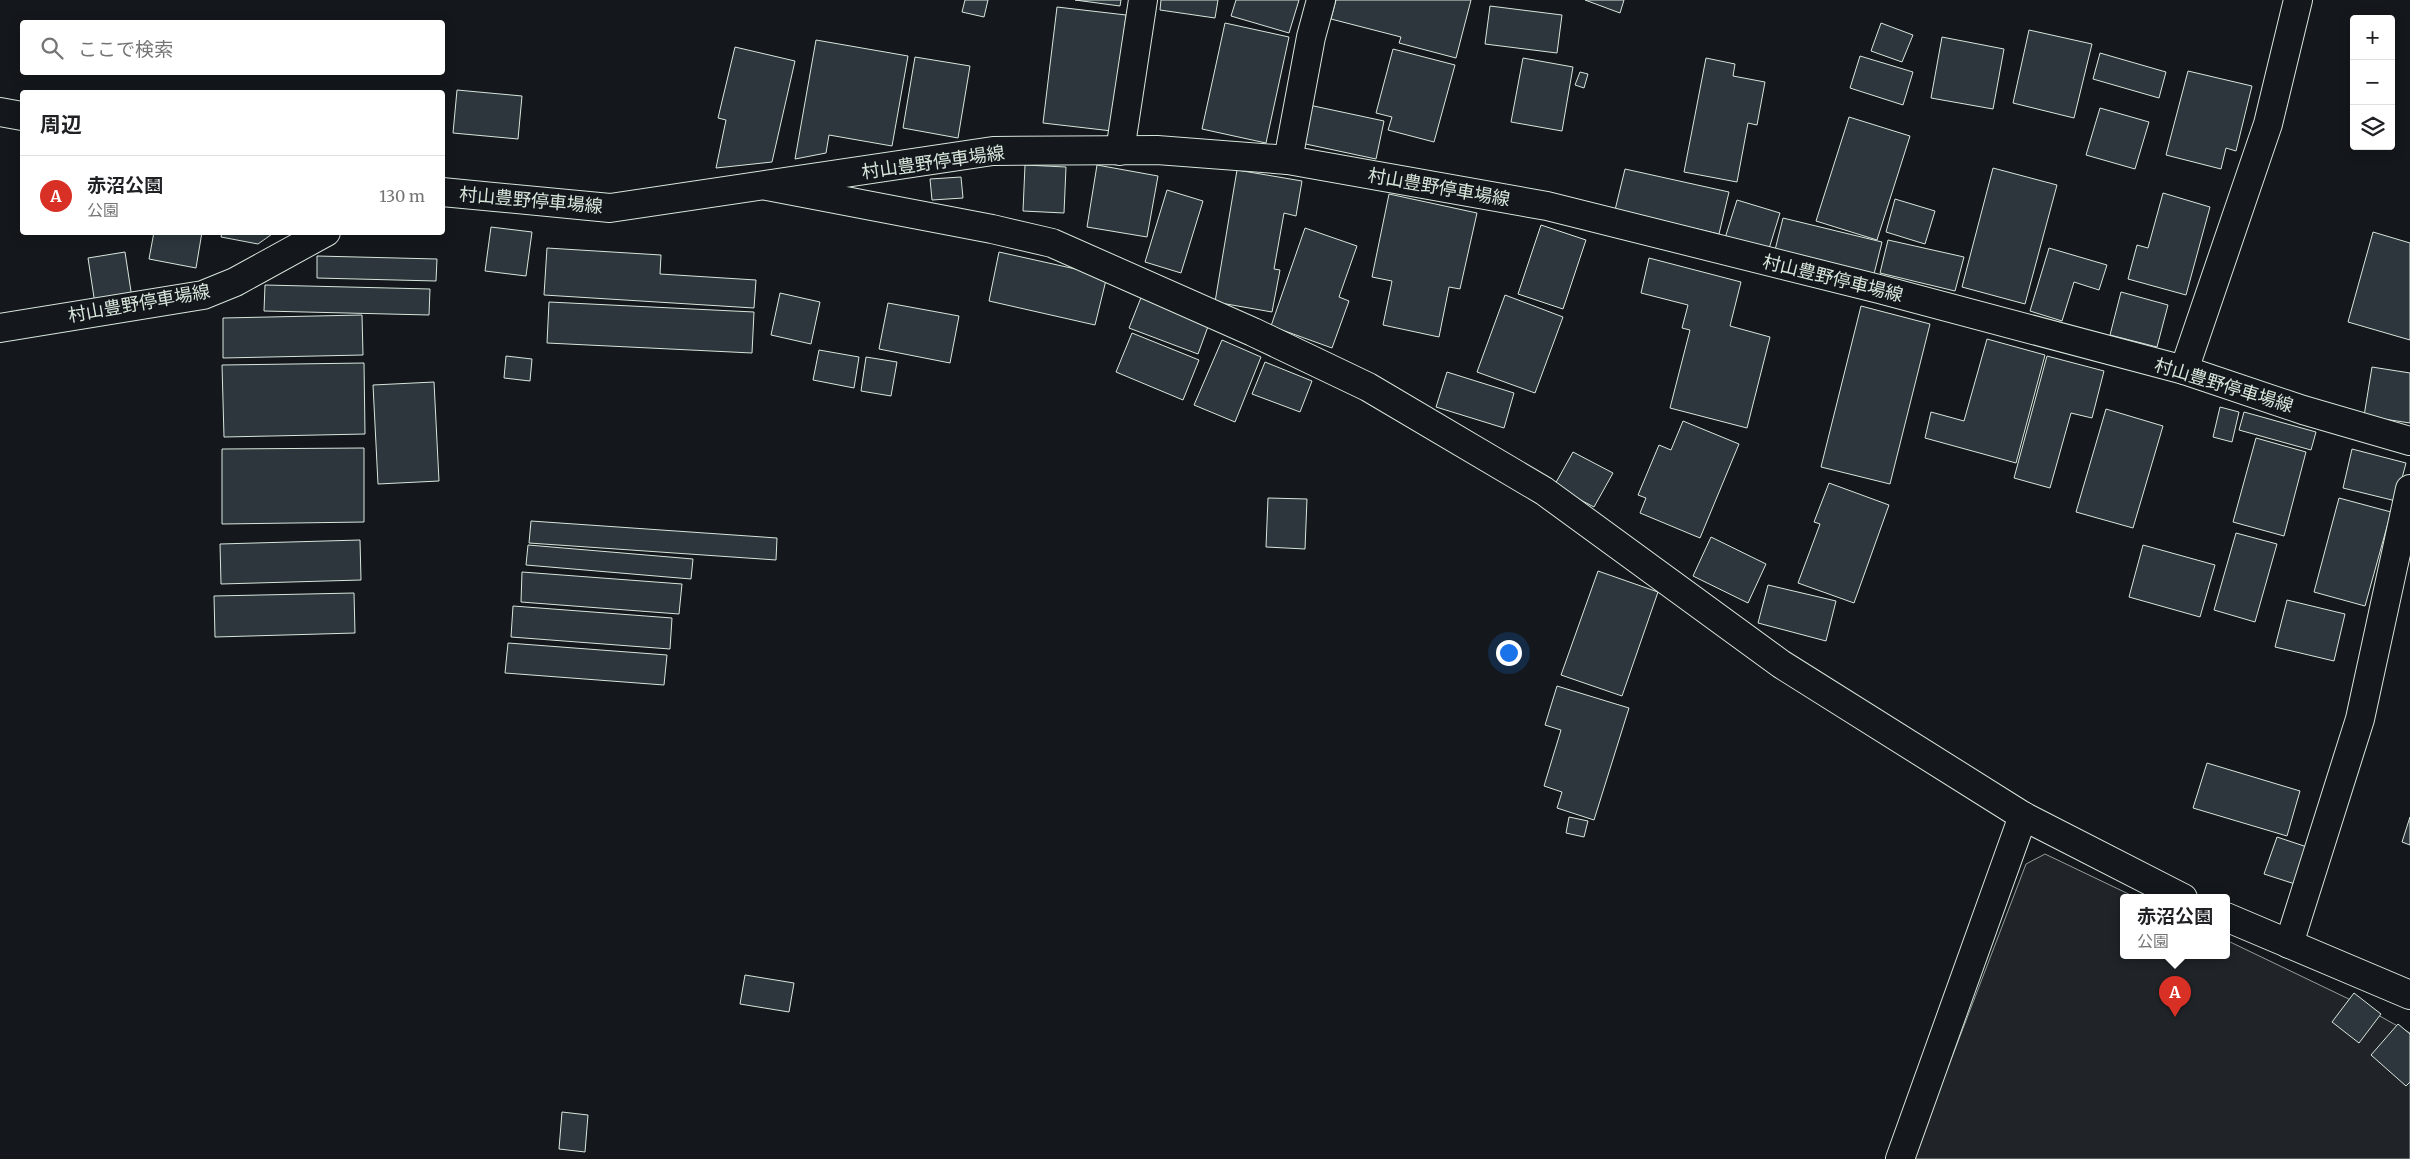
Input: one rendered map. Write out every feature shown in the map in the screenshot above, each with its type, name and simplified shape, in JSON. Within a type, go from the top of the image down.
[{"type":"street","points":[[1120,151],[1144,0]]},
{"type":"street","points":[[1288,160],[1310,37],[1321,0]]},
{"type":"street","points":[[2184,370],[2268,124],[2298,0]]},
{"type":"street","points":[[0,112],[20,116]]},
{"type":"street","name":"村山豊野停車場線","points":[[445,192],[610,208],[992,151],[1157,150],[1288,160],[1547,206],[1878,289],[2184,370],[2303,410],[2410,440]]},
{"type":"street","points":[[767,186],[992,229],[1052,243],[1253,332],[1368,387],[1544,491],[1781,664],[2023,816],[2174,894]]},
{"type":"street","name":"村山豊野停車場線","points":[[0,328],[203,295],[235,282],[321,235]]},
{"type":"street","points":[[2289,944],[2360,719],[2410,489]]},
{"type":"street","points":[[1900,1159],[2023,816]]},
{"type":"street","points":[[2230,919],[2410,995]]},
{"type":"shaded area","points":[[2045,854],[2129,894],[2120,894],[2120,959],[2230,959],[2230,942],[2353,1001],[2410,1033],[2410,1159],[1913,1159],[2026,864]]},
{"type":"building","points":[[965,0],[988,0],[984,17],[962,12]]},
{"type":"building","points":[[1075,0],[1121,0],[1120,6]]},
{"type":"building","points":[[1161,0],[1218,0],[1215,18],[1160,10]]},
{"type":"building","points":[[1236,0],[1299,0],[1289,33],[1231,16]]},
{"type":"building","points":[[1336,0],[1471,0],[1456,58],[1399,43],[1401,37],[1331,19]]},
{"type":"building","points":[[1585,0],[1624,0],[1620,13]]},
{"type":"building","points":[[1490,6],[1562,15],[1557,53],[1485,44]]},
{"type":"building","points":[[1057,7],[1126,15],[1112,131],[1043,123]]},
{"type":"building","points":[[1225,23],[1289,37],[1266,143],[1202,129]]},
{"type":"building","points":[[1881,23],[1913,35],[1902,62],[1871,51]]},
{"type":"building","points":[[2029,30],[2092,44],[2074,118],[2013,103]]},
{"type":"building","points":[[1942,37],[2004,49],[1993,109],[1931,98]]},
{"type":"building","points":[[816,40],[908,56],[892,146],[829,135],[826,153],[795,159]]},
{"type":"building","points":[[735,47],[795,61],[772,162],[716,168],[726,120],[718,118]]},
{"type":"building","points":[[1393,49],[1455,65],[1434,142],[1388,130],[1392,117],[1376,113]]},
{"type":"building","points":[[2100,53],[2166,72],[2159,98],[2093,79]]},
{"type":"building","points":[[1860,56],[1913,72],[1903,105],[1850,88]]},
{"type":"building","points":[[915,57],[970,66],[958,138],[903,128]]},
{"type":"building","points":[[1523,58],[1573,67],[1562,131],[1511,122]]},
{"type":"building","points":[[1706,58],[1735,64],[1733,76],[1765,82],[1757,125],[1748,123],[1737,182],[1684,172]]},
{"type":"building","points":[[2188,71],[2252,86],[2236,151],[2226,148],[2221,169],[2166,155]]},
{"type":"building","points":[[1580,72],[1588,74],[1584,88],[1575,85]]},
{"type":"building","points":[[457,90],[522,96],[518,139],[453,133]]},
{"type":"building","points":[[1309,105],[1384,121],[1376,159],[1301,143]]},
{"type":"building","points":[[2100,108],[2149,122],[2135,169],[2086,155]]},
{"type":"building","points":[[1849,117],[1910,136],[1877,240],[1816,221]]},
{"type":"building","points":[[1025,165],[1066,167],[1064,213],[1023,211]]},
{"type":"building","points":[[1097,165],[1158,176],[1147,237],[1087,227]]},
{"type":"building","points":[[1993,168],[2057,185],[2025,304],[1962,287]]},
{"type":"building","points":[[1625,169],[1729,192],[1719,234],[1615,210]]},
{"type":"building","points":[[1237,170],[1302,181],[1296,216],[1284,213],[1274,269],[1280,270],[1272,312],[1215,302]]},
{"type":"building","points":[[961,177],[963,198],[932,200],[930,179]]},
{"type":"building","points":[[1167,190],[1203,201],[1181,273],[1145,262]]},
{"type":"building","points":[[2163,193],[2210,207],[2186,295],[2128,279],[2137,245],[2148,248]]},
{"type":"building","points":[[1389,194],[1477,213],[1460,289],[1449,287],[1439,337],[1383,325],[1392,281],[1372,277]]},
{"type":"building","points":[[1895,199],[1935,211],[1925,244],[1886,232]]},
{"type":"building","points":[[1737,200],[1780,213],[1768,252],[1725,238]]},
{"type":"building","points":[[1783,218],[1882,242],[1874,274],[1775,250]]},
{"type":"building","points":[[1541,225],[1586,240],[1563,309],[1518,294]]},
{"type":"building","points":[[491,227],[532,232],[526,276],[485,271]]},
{"type":"building","points":[[1305,228],[1357,246],[1339,297],[1349,301],[1332,348],[1271,326]]},
{"type":"building","points":[[2373,232],[2410,243],[2410,340],[2348,322]]},
{"type":"building","points":[[153,235],[202,235],[196,268],[149,259]]},
{"type":"building","points":[[221,235],[271,235],[258,244],[221,237]]},
{"type":"building","points":[[1888,240],[1964,257],[1955,291],[1880,273]]},
{"type":"building","points":[[547,248],[661,255],[660,274],[756,280],[754,308],[544,295]]},
{"type":"building","points":[[2049,248],[2107,265],[2099,290],[2074,282],[2062,321],[2030,311]]},
{"type":"building","points":[[125,252],[132,298],[95,304],[88,258]]},
{"type":"building","points":[[999,252],[1107,276],[1095,325],[989,301]]},
{"type":"building","points":[[317,256],[437,259],[436,281],[317,278]]},
{"type":"building","points":[[1649,258],[1741,282],[1730,326],[1770,337],[1747,428],[1670,408],[1690,330],[1682,328],[1688,305],[1641,293]]},
{"type":"building","points":[[265,285],[430,289],[429,315],[264,311]]},
{"type":"building","points":[[2121,292],[2168,305],[2157,347],[2110,335]]},
{"type":"building","points":[[780,293],[820,302],[811,344],[771,335]]},
{"type":"building","points":[[1142,295],[1210,321],[1198,354],[1129,328]]},
{"type":"building","points":[[1505,295],[1563,317],[1535,393],[1477,372]]},
{"type":"building","points":[[549,302],[754,312],[752,353],[547,343]]},
{"type":"building","points":[[888,303],[959,316],[950,363],[879,349]]},
{"type":"building","points":[[1861,306],[1930,324],[1890,484],[1821,467]]},
{"type":"building","points":[[362,315],[363,355],[223,358],[223,318]]},
{"type":"building","points":[[1132,333],[1199,360],[1183,400],[1116,372]]},
{"type":"building","points":[[1987,339],[2045,355],[2016,463],[1925,438],[1931,412],[1964,421]]},
{"type":"building","points":[[1222,340],[1261,357],[1235,422],[1194,405]]},
{"type":"building","points":[[819,350],[859,357],[854,388],[813,380]]},
{"type":"building","points":[[506,356],[532,359],[530,381],[504,378]]},
{"type":"building","points":[[2047,356],[2104,371],[2092,418],[2071,413],[2050,488],[2014,478]]},
{"type":"building","points":[[866,357],[897,362],[891,396],[861,391]]},
{"type":"building","points":[[1265,362],[1312,381],[1300,412],[1252,394]]},
{"type":"building","points":[[364,363],[365,434],[224,437],[222,365]]},
{"type":"building","points":[[2372,367],[2410,373],[2410,423],[2364,416]]},
{"type":"building","points":[[1447,372],[1514,393],[1504,428],[1436,407]]},
{"type":"building","points":[[434,382],[439,481],[378,484],[373,385]]},
{"type":"building","points":[[2220,407],[2239,412],[2232,442],[2213,437]]},
{"type":"building","points":[[2106,409],[2163,426],[2133,528],[2076,512]]},
{"type":"building","points":[[2244,412],[2316,432],[2311,450],[2239,430]]},
{"type":"building","points":[[1683,421],[1739,444],[1700,538],[1640,513],[1646,498],[1638,495],[1659,445],[1671,450]]},
{"type":"building","points":[[2256,438],[2306,452],[2284,536],[2233,522]]},
{"type":"building","points":[[364,448],[364,522],[222,524],[222,449]]},
{"type":"building","points":[[2352,449],[2406,463],[2396,501],[2343,488]]},
{"type":"building","points":[[1573,452],[1613,473],[1594,507],[1554,486]]},
{"type":"building","points":[[1829,483],[1889,505],[1854,603],[1798,583],[1820,524],[1814,522]]},
{"type":"building","points":[[1268,498],[1307,499],[1305,549],[1266,547]]},
{"type":"building","points":[[2339,498],[2391,512],[2365,606],[2314,592]]},
{"type":"building","points":[[531,521],[777,538],[776,560],[529,543]]},
{"type":"building","points":[[2236,533],[2277,544],[2255,622],[2214,610]]},
{"type":"building","points":[[1711,537],[1766,564],[1748,603],[1693,576]]},
{"type":"building","points":[[360,540],[361,580],[221,584],[220,544]]},
{"type":"building","points":[[528,545],[693,559],[691,579],[526,565]]},
{"type":"building","points":[[2143,545],[2215,565],[2200,617],[2129,597]]},
{"type":"building","points":[[1598,571],[1658,592],[1622,696],[1561,675]]},
{"type":"building","points":[[522,572],[682,584],[679,614],[521,602]]},
{"type":"building","points":[[1768,585],[1836,601],[1826,641],[1758,623]]},
{"type":"building","points":[[354,593],[355,633],[215,637],[214,596]]},
{"type":"building","points":[[2287,600],[2345,614],[2334,661],[2275,647]]},
{"type":"building","points":[[513,606],[672,618],[670,649],[511,637]]},
{"type":"building","points":[[508,643],[667,655],[664,685],[505,673]]},
{"type":"building","points":[[1557,686],[1629,708],[1594,820],[1557,808],[1562,792],[1544,786],[1561,730],[1545,725]]},
{"type":"building","points":[[2207,763],[2300,791],[2287,836],[2193,808]]},
{"type":"building","points":[[1569,817],[1588,821],[1584,837],[1566,833]]},
{"type":"building","points":[[2410,817],[2410,845],[2402,842]]},
{"type":"building","points":[[2277,837],[2307,847],[2295,884],[2264,874]]},
{"type":"building","points":[[745,975],[794,983],[789,1012],[740,1004]]},
{"type":"building","points":[[2354,993],[2381,1014],[2359,1043],[2332,1022]]},
{"type":"building","points":[[2398,1024],[2410,1034],[2410,1082],[2406,1086],[2371,1055]]},
{"type":"building","points":[[562,1112],[588,1115],[585,1152],[559,1149]]},
{"type":"place","name":"赤沼公園","points":[[2175,1017]]}]
